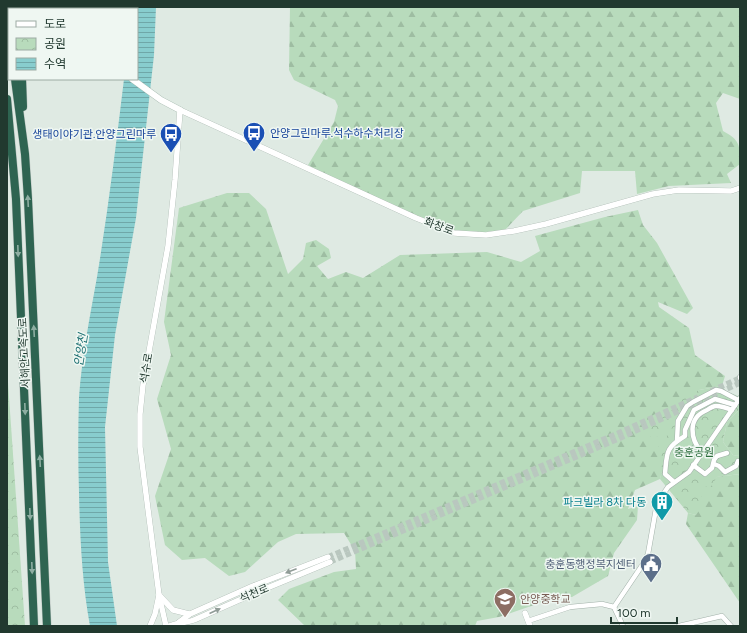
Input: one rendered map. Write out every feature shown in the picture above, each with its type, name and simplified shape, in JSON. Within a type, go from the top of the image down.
[{"type":"highway","name":"서해안고속도로","points":[[15,80],[25,154],[47,626]]},
{"type":"highway","points":[[22,80],[25,154]]},
{"type":"highway","name":"서해안고속도로","points":[[7,99],[17,206],[34,626]]},
{"type":"highway","points":[[7,131],[12,156]]},
{"type":"main road","points":[[133,80],[161,100],[180,110]]},
{"type":"street","name":"화창로","points":[[180,110],[416,218],[454,233],[486,235],[514,232],[653,194],[679,190],[730,191],[740,188]]},
{"type":"street","name":"석수로","points":[[166,626],[159,595],[140,447],[140,414],[143,385],[168,246],[176,180],[180,110]]},
{"type":"street","points":[[677,441],[678,421],[687,406],[716,390],[721,391],[738,401]]},
{"type":"street","points":[[711,392],[715,399],[715,406]]},
{"type":"street","points":[[685,436],[684,430],[694,410],[715,399],[738,401]]},
{"type":"street","points":[[614,607],[648,554],[657,503],[668,487],[689,472],[738,401]]},
{"type":"street","points":[[687,406],[694,410],[697,418]]},
{"type":"street","points":[[702,453],[697,447],[693,434],[693,426],[697,418],[703,411],[715,406],[732,410]]},
{"type":"street","points":[[674,482],[665,474],[666,455],[677,441],[685,436],[693,434]]},
{"type":"street","points":[[693,466],[705,474],[712,468],[714,460],[717,456],[727,453]]},
{"type":"street","points":[[714,464],[719,466],[725,472],[738,468],[738,461]]},
{"type":"street","name":"석천로","points":[[169,626],[194,620],[329,559],[253,586],[190,614],[178,623]]},
{"type":"street","points":[[159,595],[173,610],[190,614]]},
{"type":"street","points":[[150,626],[155,614],[159,595]]},
{"type":"street","points":[[525,613],[529,624],[570,607],[602,604],[614,607]]},
{"type":"street","points":[[614,607],[623,626]]},
{"type":"street","points":[[679,626],[722,616],[730,626]]},
{"type":"street","points":[[186,626],[194,620]]},
{"type":"green space","points":[[290,7],[740,7],[740,99],[723,93],[716,103],[723,131],[733,137],[738,144],[740,164],[727,174],[731,183],[669,186],[637,194],[635,171],[582,171],[580,193],[523,211],[505,230],[475,233],[454,230],[423,220],[331,178],[308,165],[334,122],[338,106],[335,100],[294,80],[289,70]]},
{"type":"green space","points":[[227,193],[249,193],[266,209],[288,274],[303,259],[306,243],[316,240],[329,249],[331,258],[317,266],[328,279],[346,272],[363,278],[400,255],[487,252],[521,262],[540,251],[535,236],[605,217],[638,210],[643,225],[657,243],[693,308],[687,314],[658,302],[659,307],[689,328],[695,355],[725,376],[722,386],[699,390],[674,427],[660,479],[635,490],[628,509],[638,506],[637,520],[614,553],[608,576],[572,597],[557,597],[499,617],[477,621],[475,626],[308,626],[304,625],[278,600],[289,589],[334,572],[356,569],[355,551],[344,533],[296,534],[278,542],[245,572],[229,576],[205,558],[182,560],[165,545],[155,496],[171,449],[157,399],[171,355],[164,322],[179,208]]},
{"type":"green space","points":[[7,368],[25,626],[7,626]]},
{"type":"green space","name":"충훈공원","points":[[722,386],[726,391],[740,397],[740,409],[727,422],[723,442],[733,455],[740,456],[740,474],[717,477],[710,488],[699,484],[703,505],[696,515],[688,513],[660,479],[664,462],[658,447],[673,428],[653,439],[644,429],[646,419],[699,390]]},
{"type":"green space","points":[[740,409],[740,456],[733,455],[723,442],[727,422]]},
{"type":"green space","points":[[681,440],[696,451],[688,461],[673,450]]},
{"type":"green space","points":[[740,474],[740,603],[686,524],[688,513],[696,515],[699,484],[717,477]]},
{"type":"water","points":[[156,7],[154,55],[136,218],[115,335],[105,427],[108,562],[117,626],[90,626],[83,576],[79,510],[79,397],[84,351],[108,203],[124,80],[138,80],[138,8],[126,8]]},
{"type":"tunnel","points":[[711,391],[740,378]]},
{"type":"tunnel","points":[[330,562],[618,439],[740,383]]},
{"type":"tunnel","points":[[328,557],[616,434],[698,397]]},
{"type":"place","name":"안양그린마루.석수하수처리장","points":[[254,152]]},
{"type":"place","name":"생태이야기관.안양그린마루","points":[[171,154]]},
{"type":"place","name":"파크빌라 8차 다동","points":[[662,522]]},
{"type":"place","name":"충훈동행정복지센터","points":[[651,584]]},
{"type":"place","name":"안양중학교","points":[[505,618]]},
{"type":"water label","name":"안양천","points":[[81,350]]}]
